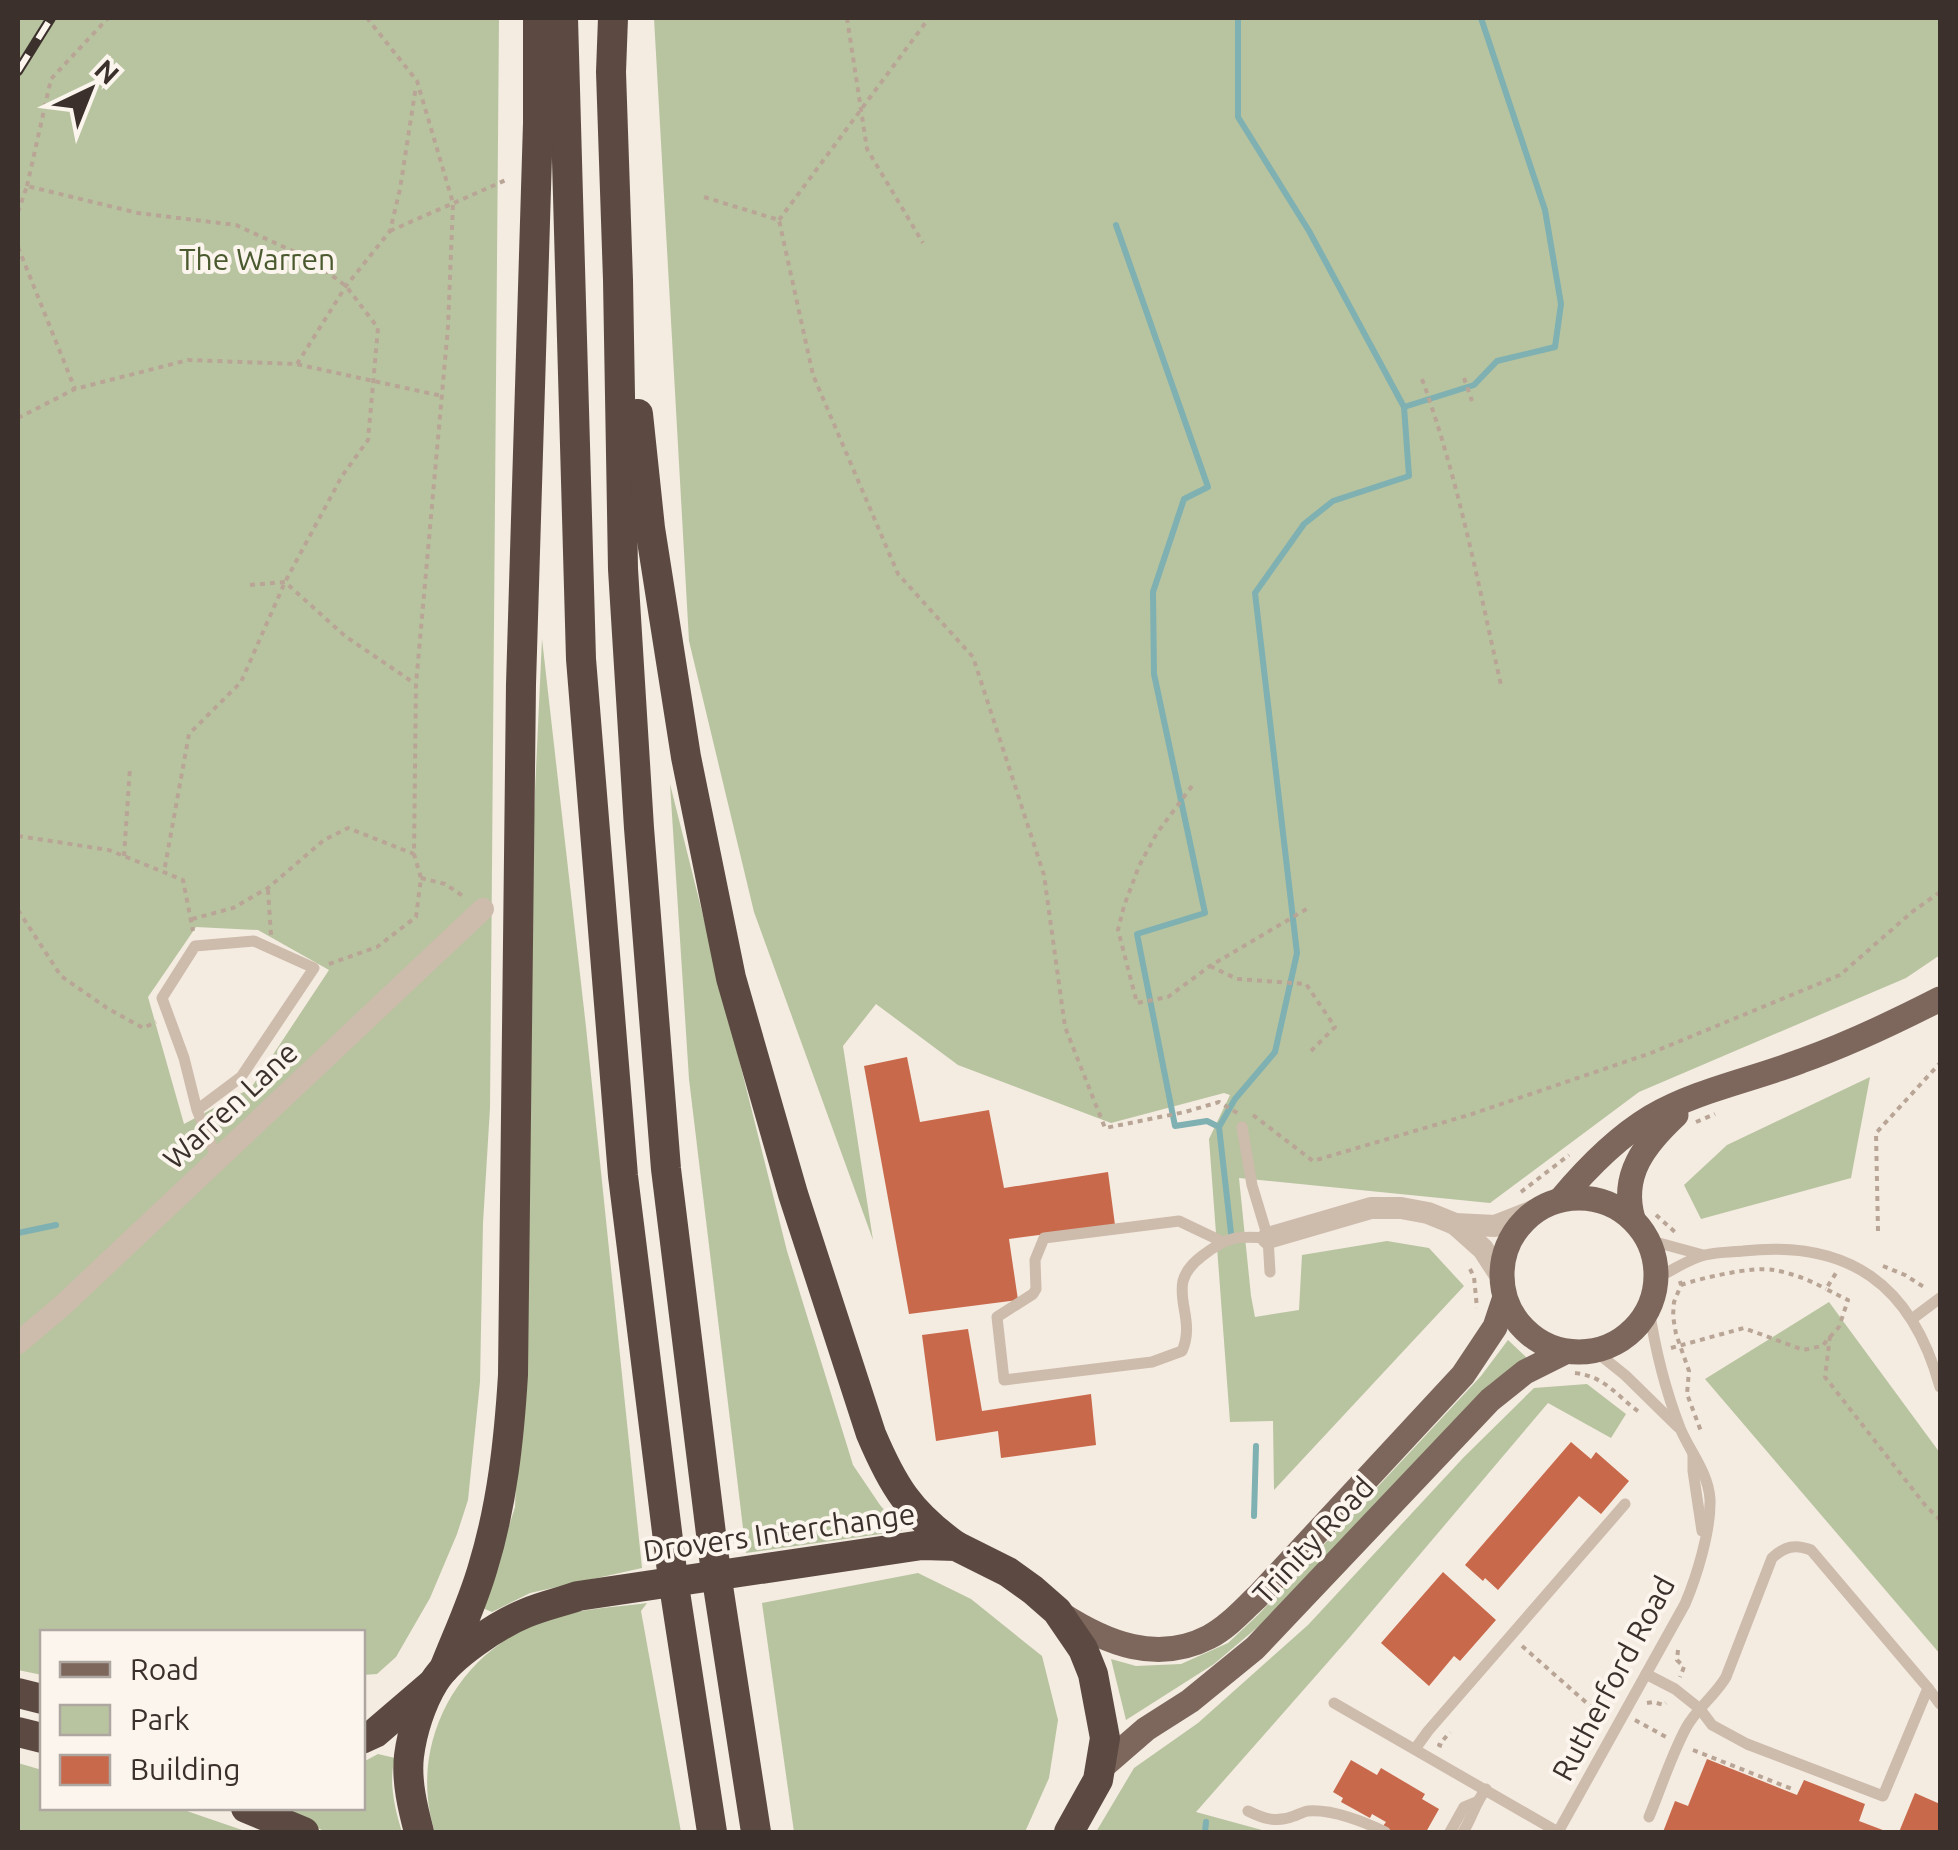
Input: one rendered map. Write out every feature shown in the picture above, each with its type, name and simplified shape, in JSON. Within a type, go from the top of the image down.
[{"type":"highway","points":[[365,1737],[438,1676],[482,1572],[505,1466],[514,1375],[521,684],[538,18]]},
{"type":"highway","points":[[563,18],[580,659],[623,1176],[670,1556],[712,1832]]},
{"type":"highway","points":[[612,18],[623,569],[666,1169],[713,1550],[756,1832]]},
{"type":"highway","points":[[618,280],[650,528],[686,757],[732,978],[793,1194],[871,1434],[886,1469],[908,1504],[956,1546]]},
{"type":"highway","name":"Drovers Interchange","points":[[419,1832],[412,1806],[409,1758],[416,1725],[438,1676],[487,1633],[526,1612],[578,1596],[922,1545],[956,1546],[1008,1572],[1057,1611],[1084,1649],[1094,1674],[1105,1738],[1101,1768],[1069,1832]]},
{"type":"highway","points":[[251,1810],[304,1832]]},
{"type":"main road","points":[[1561,1199],[1584,1171],[1652,1117],[1694,1098],[1803,1061],[1940,999]]},
{"type":"main road","points":[[1649,1308],[1669,1282],[1628,1202],[1629,1183],[1654,1135],[1694,1098]]},
{"type":"main road","points":[[1533,1211],[1561,1199],[1590,1198],[1611,1204],[1640,1230]]},
{"type":"main road","name":"Trinity Road","points":[[1057,1611],[1091,1634],[1141,1648],[1184,1646],[1210,1636],[1230,1622],[1463,1375],[1495,1326],[1504,1252],[1512,1234],[1533,1211]]},
{"type":"main road","name":"Trinity Road","points":[[1502,1287],[1521,1328],[1565,1364]]},
{"type":"main road","name":"Trinity Road","points":[[1101,1768],[1255,1648],[1490,1400],[1525,1372],[1565,1364],[1620,1341],[1649,1308]]},
{"type":"street","name":"Warren Lane","points":[[18,1342],[63,1305],[483,909]]},
{"type":"street","points":[[1256,1237],[1371,1208],[1428,1212],[1455,1224],[1483,1249],[1502,1287]]},
{"type":"street","points":[[1455,1224],[1495,1226],[1533,1211]]},
{"type":"lane","points":[[197,1110],[242,1076],[314,968],[254,942],[195,946],[162,998],[184,1058],[197,1110],[217,1159]]},
{"type":"lane","points":[[1240,1120],[1252,1184],[1256,1237],[1270,1272]]},
{"type":"lane","points":[[1222,1241],[1179,1221],[1044,1238],[1035,1260],[1036,1290],[998,1317],[1004,1380],[1152,1362],[1182,1351],[1187,1340],[1183,1282],[1192,1264],[1222,1241],[1256,1237]]},
{"type":"lane","points":[[1640,1230],[1703,1255],[1765,1248],[1799,1249],[1844,1260],[1899,1300],[1912,1318],[1940,1388]]},
{"type":"lane","points":[[1669,1282],[1703,1255]]},
{"type":"lane","points":[[1912,1318],[1939,1299]]},
{"type":"lane","points":[[1649,1308],[1656,1351],[1681,1430]]},
{"type":"lane","points":[[1595,1351],[1681,1430]]},
{"type":"lane","name":"Rutherford Road","points":[[1558,1832],[1696,1579],[1704,1540],[1693,1454],[1681,1430]]},
{"type":"lane","points":[[1416,1750],[1428,1731],[1625,1504]]},
{"type":"lane","points":[[1649,1817],[1688,1724],[1726,1678],[1772,1558],[1788,1547],[1812,1550],[1940,1704]]},
{"type":"lane","points":[[1646,1674],[1674,1688],[1700,1708],[1712,1725],[1747,1744],[1883,1796],[1928,1688]]},
{"type":"lane","points":[[1334,1703],[1558,1832]]},
{"type":"lane","points":[[1450,1832],[1464,1807],[1476,1802],[1486,1790]]},
{"type":"lane","points":[[1463,1832],[1476,1802]]},
{"type":"lane","points":[[1248,1810],[1268,1820],[1283,1820],[1307,1810],[1336,1814],[1385,1832]]},
{"type":"path","points":[[18,212],[51,79],[108,18]]},
{"type":"path","points":[[314,968],[377,948],[416,916],[421,878],[414,854],[416,684],[448,327],[453,204],[417,81],[367,18]]},
{"type":"path","points":[[847,18],[867,149],[923,243]]},
{"type":"path","points":[[929,18],[779,220],[813,375],[898,574],[973,658],[1044,876],[1065,1027],[1105,1128],[1219,1102],[1240,1120],[1253,1115],[1313,1161],[1472,1114],[1652,1053],[1840,975],[1940,892]]},
{"type":"path","points":[[296,364],[346,286],[390,231],[417,81]]},
{"type":"path","points":[[390,231],[506,180]]},
{"type":"path","points":[[27,186],[138,212],[236,225],[310,258],[346,286],[378,328],[368,440],[342,476],[286,582],[241,682],[189,734],[164,872]]},
{"type":"path","points":[[704,197],[779,220]]},
{"type":"path","points":[[18,247],[75,389]]},
{"type":"path","points":[[18,418],[75,389],[188,360],[296,364],[442,396]]},
{"type":"path","points":[[1464,378],[1471,400]]},
{"type":"path","points":[[1422,379],[1456,486],[1502,685]]},
{"type":"path","points":[[250,585],[286,582],[344,636],[416,684]]},
{"type":"path","points":[[124,856],[130,768]]},
{"type":"path","points":[[1191,788],[1139,866],[1124,906],[1118,930],[1137,1003],[1168,997],[1210,966],[1307,908]]},
{"type":"path","points":[[192,920],[233,908],[268,888],[324,840],[348,828],[414,854]]},
{"type":"path","points":[[18,836],[109,850],[182,880],[195,946]]},
{"type":"path","points":[[421,878],[445,884],[483,909]]},
{"type":"path","points":[[268,888],[272,950]]},
{"type":"path","points":[[18,910],[61,976],[92,998],[142,1028],[169,1016]]},
{"type":"path","points":[[1210,966],[1237,979],[1306,984],[1335,1027],[1311,1051]]},
{"type":"path","points":[[1878,1231],[1876,1134],[1940,1063]]},
{"type":"path","points":[[1826,1288],[1844,1260]]},
{"type":"path","points":[[1876,1280],[1882,1266],[1904,1274],[1939,1299]]},
{"type":"path","points":[[1669,1282],[1760,1269],[1826,1288],[1848,1300],[1839,1328],[1822,1346],[1804,1350],[1744,1328],[1679,1346]]},
{"type":"path","points":[[1830,1336],[1826,1377],[1940,1520]]},
{"type":"path","points":[[1565,1364],[1607,1384],[1648,1419]]},
{"type":"path","points":[[1511,1636],[1616,1728]]},
{"type":"path","points":[[1631,1718],[1678,1744],[1792,1788]]},
{"type":"green space","name":"The Warren","points":[[18,18],[499,18],[490,1108],[480,1382],[468,1500],[430,1598],[396,1657],[377,1674],[365,1675],[365,1630],[40,1630],[40,1675],[18,1670]],"holes":[[[196,927],[258,930],[329,970],[251,1088],[184,1124],[148,997]]]},
{"type":"green space","points":[[654,18],[1940,18],[1940,955],[1906,978],[1639,1092],[1490,1203],[1239,1178],[1255,1317],[1299,1310],[1302,1255],[1387,1241],[1429,1248],[1464,1286],[1274,1490],[1273,1421],[1230,1422],[1209,1139],[1230,1095],[1224,1093],[1111,1123],[958,1065],[876,1004],[843,1046],[873,1240],[754,912],[689,641]]},
{"type":"green space","points":[[542,639],[642,1568],[530,1593],[492,1612],[480,1607],[515,1507],[531,1082],[532,856]]},
{"type":"green space","points":[[670,784],[787,1251],[853,1465],[902,1531],[746,1553],[689,1079]]},
{"type":"green space","points":[[1870,1077],[1851,1178],[1701,1219],[1684,1185],[1727,1145]]},
{"type":"green space","points":[[1829,1302],[1940,1453],[1940,1654],[1705,1379]]},
{"type":"green space","points":[[1508,1340],[1527,1358],[1490,1384],[1266,1620],[1214,1664],[1126,1720],[1111,1659],[1136,1666],[1181,1664],[1228,1643],[1481,1376]]},
{"type":"green space","points":[[1587,1384],[1626,1414],[1611,1438],[1548,1403],[1196,1812],[1262,1830],[1289,1832],[1096,1832],[1134,1768],[1198,1723],[1308,1625],[1464,1457],[1534,1388]]},
{"type":"green space","points":[[918,1573],[971,1599],[1042,1656],[1058,1720],[1049,1778],[1025,1832],[794,1832],[762,1603]]},
{"type":"green space","points":[[647,1603],[641,1611],[681,1832],[435,1832],[427,1779],[430,1753],[448,1703],[480,1660],[521,1629],[547,1618]]},
{"type":"green space","points":[[378,1754],[395,1758],[392,1786],[402,1832],[326,1832],[281,1810],[365,1810],[365,1761]]},
{"type":"green space","points":[[18,1763],[40,1769],[40,1810],[184,1810],[248,1832],[18,1832]]},
{"type":"building","points":[[907,1057],[920,1122],[989,1110],[1004,1188],[1108,1172],[1115,1225],[1009,1239],[1018,1300],[909,1314],[864,1066]]},
{"type":"building","points":[[968,1329],[982,1411],[1091,1394],[1096,1445],[1001,1458],[998,1431],[936,1441],[922,1335]]},
{"type":"building","points":[[1571,1442],[1591,1459],[1596,1452],[1629,1481],[1601,1514],[1579,1496],[1498,1590],[1465,1565]]},
{"type":"building","points":[[1443,1572],[1496,1620],[1460,1661],[1454,1656],[1429,1686],[1381,1643]]},
{"type":"building","points":[[1707,1759],[1797,1795],[1804,1780],[1865,1804],[1859,1821],[1888,1832],[1663,1832],[1675,1801],[1688,1806]]},
{"type":"building","points":[[1351,1760],[1377,1775],[1381,1768],[1425,1794],[1422,1799],[1439,1809],[1426,1832],[1394,1832],[1372,1814],[1370,1818],[1341,1802],[1343,1798],[1333,1792]]},
{"type":"building","points":[[1915,1793],[1940,1804],[1940,1832],[1899,1832]]},
{"type":"waterway","points":[[1231,1233],[1219,1127],[1235,1099],[1275,1052],[1297,953],[1255,593],[1304,524],[1333,501],[1409,476],[1404,407],[1309,231],[1238,117],[1238,18]]},
{"type":"waterway","points":[[1404,407],[1474,385],[1497,361],[1555,347],[1561,304],[1545,210],[1481,18]]},
{"type":"waterway","points":[[1116,225],[1208,487],[1184,499],[1153,592],[1154,674],[1205,913],[1137,934],[1175,1126],[1207,1121],[1219,1127]]},
{"type":"waterway","points":[[18,1233],[56,1225]]},
{"type":"waterway","points":[[1254,1516],[1256,1446]]},
{"type":"waterway","points":[[1205,1832],[1206,1822]]},
{"type":"railway","points":[[18,71],[51,18]]}]
